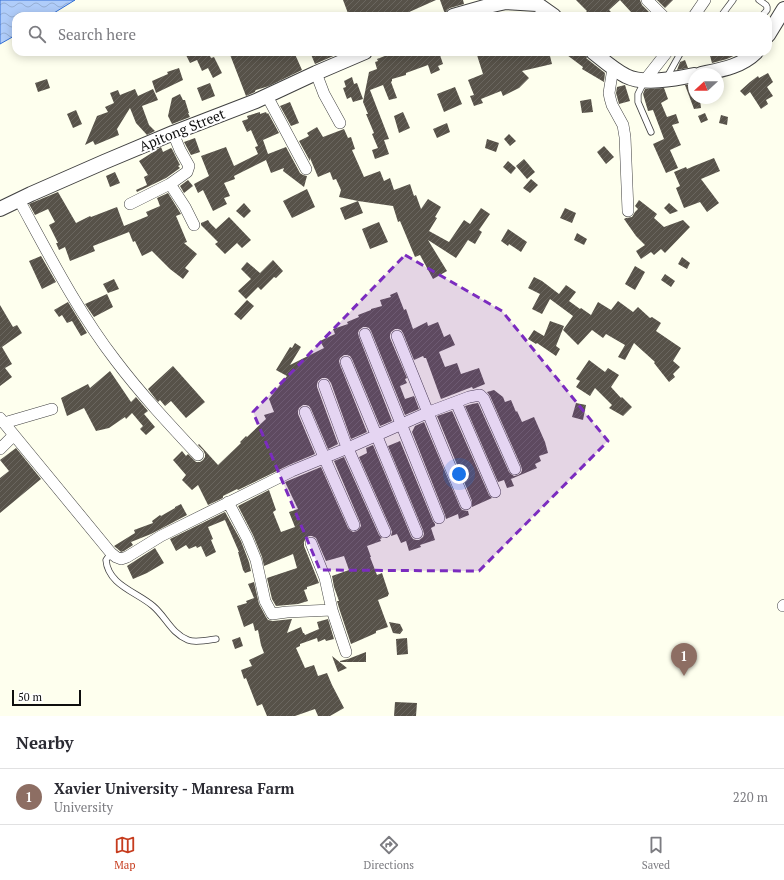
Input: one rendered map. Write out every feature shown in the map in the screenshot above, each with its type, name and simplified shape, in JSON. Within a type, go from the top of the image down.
[{"type":"street","points":[[647,0],[657,12]]},
{"type":"street","points":[[697,12],[705,0]]},
{"type":"street","points":[[463,12],[486,3],[506,2],[537,4],[548,12]]},
{"type":"street","points":[[772,29],[784,9]]},
{"type":"street","name":"Apitong Street","points":[[0,210],[31,194],[104,162],[173,133],[256,102],[356,56]]},
{"type":"street","points":[[598,56],[626,76],[636,79],[666,80],[688,76]]},
{"type":"street","points":[[645,80],[664,56]]},
{"type":"street","points":[[724,69],[739,64],[750,56]]},
{"type":"street","points":[[613,68],[609,93],[612,105],[623,125],[626,137],[628,211]]},
{"type":"street","points":[[316,73],[324,94],[340,123]]},
{"type":"street","points":[[267,96],[306,169]]},
{"type":"street","points":[[130,204],[170,184],[187,172],[189,166],[173,133]]},
{"type":"street","points":[[170,184],[194,225]]},
{"type":"street","points":[[19,200],[86,318],[115,360],[145,398],[198,455]]},
{"type":"street","points":[[365,334],[440,518]]},
{"type":"street","points":[[397,336],[466,504]]},
{"type":"street","points":[[346,362],[417,533]]},
{"type":"street","points":[[324,385],[348,448],[385,532]]},
{"type":"street","points":[[52,409],[2,420],[111,553],[121,559],[127,557],[161,536],[292,471],[429,412],[480,395],[484,399],[515,469]]},
{"type":"street","points":[[456,402],[495,492]]},
{"type":"street","points":[[305,412],[354,525]]},
{"type":"street","points":[[0,449],[14,435]]},
{"type":"street","points":[[228,502],[247,538],[256,560],[265,601],[272,614],[332,610]]},
{"type":"street","points":[[311,543],[325,578],[332,610],[346,652]]},
{"type":"lane","points":[[724,12],[733,0]]},
{"type":"lane","points":[[759,0],[766,5],[767,10],[765,12]]},
{"type":"lane","points":[[666,80],[680,56]]},
{"type":"lane","points":[[645,80],[638,94],[638,102],[651,132]]},
{"type":"lane","points":[[111,553],[106,560],[106,564],[112,575],[125,588],[154,606],[172,629],[183,638],[190,641],[216,639]]},
{"type":"highlighted area","points":[[405,255],[502,311],[608,441],[479,571],[320,570],[253,412]]},
{"type":"water","points":[[0,0],[75,0],[56,12],[12,12],[12,37],[0,44]]},
{"type":"building","points":[[343,0],[436,0],[409,12],[348,12]]},
{"type":"building","points":[[440,0],[463,0],[464,4],[450,8],[444,12]]},
{"type":"building","points":[[576,0],[620,0],[609,10],[611,12],[586,12],[587,11]]},
{"type":"building","points":[[620,0],[640,0],[642,5],[649,12],[631,12]]},
{"type":"building","points":[[657,0],[673,0],[665,8]]},
{"type":"building","points":[[186,56],[214,57],[222,73],[213,78],[208,68],[202,71],[197,60],[190,63]]},
{"type":"building","points":[[231,56],[296,56],[302,70],[269,86],[256,90],[255,92],[246,96]]},
{"type":"building","points":[[312,56],[333,56],[315,64]]},
{"type":"building","points":[[385,56],[440,56],[443,64],[438,66],[440,70],[431,74],[428,65],[406,73],[406,75],[392,79],[391,82],[397,98],[389,100],[383,85],[370,90],[389,139],[384,140],[389,154],[375,159],[372,150],[378,148],[372,134],[374,133],[363,102],[369,72],[377,69],[375,62],[378,61],[377,59]]},
{"type":"building","points":[[477,56],[550,56],[552,64],[522,71],[529,78],[519,88],[503,96],[501,91],[481,99],[483,103],[474,106],[470,96],[474,95],[468,80],[483,74]]},
{"type":"building","points":[[568,56],[586,56],[586,58],[605,73],[604,82],[582,69],[583,67]]},
{"type":"building","points":[[710,56],[733,56],[727,59],[712,63]]},
{"type":"building","points":[[685,60],[688,68],[677,70],[680,62]]},
{"type":"building","points":[[179,68],[183,80],[156,93],[152,81],[168,74],[167,72]]},
{"type":"building","points":[[768,73],[773,82],[767,87],[773,96],[766,100],[768,104],[761,109],[750,92],[745,96],[740,91],[758,76],[759,78]]},
{"type":"building","points":[[352,77],[354,84],[357,83],[363,99],[353,102],[351,97],[347,99],[343,88],[346,87],[344,81]]},
{"type":"building","points":[[47,79],[50,88],[38,92],[35,83]]},
{"type":"building","points":[[210,83],[215,96],[202,101],[197,88]]},
{"type":"building","points":[[625,85],[630,101],[619,104],[616,93],[617,87]]},
{"type":"building","points":[[685,85],[688,85],[688,93]]},
{"type":"building","points":[[455,87],[462,104],[444,112],[437,94]]},
{"type":"building","points":[[664,88],[668,99],[661,103],[667,117],[676,114],[679,123],[672,125],[681,145],[670,150],[678,168],[666,173],[653,144],[664,139],[653,110],[648,111],[643,94],[645,89]]},
{"type":"building","points":[[135,89],[138,96],[153,89],[158,100],[142,106],[149,125],[155,131],[147,135],[136,123],[130,108],[117,129],[119,135],[95,145],[93,141],[85,145],[97,116],[108,112],[105,107],[114,103],[110,93],[118,90],[120,95]]},
{"type":"building","points":[[180,94],[183,100],[185,100],[190,117],[172,124],[168,116],[172,98]]},
{"type":"building","points":[[591,99],[593,112],[582,113],[580,101]]},
{"type":"building","points":[[290,102],[299,123],[291,126],[280,106]]},
{"type":"building","points":[[692,104],[700,104],[701,108],[694,109]]},
{"type":"building","points":[[76,110],[82,124],[73,128],[67,114]]},
{"type":"building","points":[[260,112],[260,114],[266,112],[267,114],[268,113],[279,133],[263,140],[268,154],[286,147],[300,173],[307,176],[304,187],[283,171],[284,168],[271,173],[266,160],[234,176],[235,179],[224,183],[230,196],[224,198],[227,204],[213,211],[203,190],[198,193],[194,184],[209,176],[201,156],[226,147],[234,166],[258,154],[255,147],[258,146],[251,130],[247,132],[242,121],[248,119],[247,116]]},
{"type":"building","points":[[403,112],[410,128],[399,133],[394,116]]},
{"type":"building","points":[[705,113],[708,120],[701,123],[698,116]]},
{"type":"building","points":[[721,115],[728,117],[727,125],[719,123]]},
{"type":"building","points":[[447,123],[450,132],[437,138],[433,129]]},
{"type":"building","points":[[317,127],[323,137],[344,129],[348,138],[351,137],[355,149],[352,150],[364,177],[380,171],[384,181],[390,178],[394,190],[410,184],[421,209],[428,199],[441,207],[435,217],[437,218],[429,231],[449,242],[464,220],[470,224],[481,208],[490,214],[479,230],[482,232],[475,244],[468,240],[456,258],[428,240],[447,271],[433,279],[420,255],[415,257],[400,221],[398,222],[393,206],[339,197],[341,190],[336,179],[333,180],[330,172],[318,177],[310,158],[310,161],[299,141],[309,136],[307,133]]},
{"type":"building","points":[[509,134],[516,141],[510,146],[504,139]]},
{"type":"building","points":[[195,138],[200,152],[191,155],[184,142]]},
{"type":"building","points":[[487,139],[499,143],[496,152],[485,148]]},
{"type":"building","points":[[604,146],[614,157],[606,164],[597,152]]},
{"type":"building","points":[[161,147],[163,152],[171,148],[172,149],[180,168],[166,178],[137,192],[136,190],[147,185],[144,177],[148,175],[139,161]]},
{"type":"building","points":[[714,158],[720,171],[701,179],[719,203],[707,212],[700,202],[684,208],[676,188],[680,186],[674,172],[686,167],[687,169]]},
{"type":"building","points":[[524,159],[535,172],[527,179],[516,166]]},
{"type":"building","points":[[508,161],[516,168],[511,174],[503,167]]},
{"type":"building","points":[[115,172],[120,183],[110,187],[106,176]]},
{"type":"building","points":[[531,179],[538,185],[530,193],[523,188]]},
{"type":"building","points":[[188,180],[193,186],[184,193],[180,186]]},
{"type":"building","points":[[307,189],[315,207],[292,218],[283,201]]},
{"type":"building","points":[[58,192],[76,223],[90,216],[91,217],[117,207],[124,226],[148,216],[146,212],[160,206],[157,198],[168,193],[181,214],[176,216],[187,242],[184,243],[197,254],[185,268],[189,271],[183,279],[170,269],[152,251],[142,256],[135,241],[133,242],[129,232],[93,246],[95,251],[70,261],[65,247],[59,250],[56,243],[58,243],[49,225],[55,222],[48,209],[35,215],[29,204]]},
{"type":"building","points":[[639,200],[657,214],[654,218],[664,227],[683,220],[690,227],[665,253],[661,249],[654,255],[651,252],[641,259],[636,251],[645,245],[636,236],[624,219],[632,217],[638,209],[635,206]]},
{"type":"building","points":[[358,201],[363,213],[345,220],[340,208]]},
{"type":"building","points":[[244,203],[251,211],[244,218],[236,211]]},
{"type":"building","points":[[669,203],[678,211],[670,214],[664,208]]},
{"type":"building","points":[[565,208],[576,213],[572,223],[560,218]]},
{"type":"building","points":[[229,217],[251,240],[242,248],[237,243],[225,254],[215,244],[218,242],[201,225],[201,223],[208,220],[216,229]]},
{"type":"building","points":[[379,222],[388,242],[370,249],[362,229]]},
{"type":"building","points":[[508,229],[527,242],[521,252],[509,244],[508,246],[501,241]]},
{"type":"building","points":[[577,233],[587,239],[584,245],[574,240]]},
{"type":"building","points":[[41,256],[56,282],[42,289],[29,261]]},
{"type":"building","points":[[682,257],[690,263],[687,269],[678,264]]},
{"type":"building","points":[[273,260],[283,271],[276,278],[274,277],[261,290],[258,287],[246,299],[238,291],[251,279],[241,269],[247,262],[260,273]]},
{"type":"building","points":[[635,266],[645,272],[635,290],[625,284]]},
{"type":"building","points":[[665,274],[675,281],[671,287],[661,280]]},
{"type":"building","points":[[534,277],[559,294],[566,285],[576,292],[569,301],[591,315],[598,302],[611,310],[618,301],[633,312],[638,307],[650,318],[652,317],[661,323],[656,331],[681,348],[673,361],[680,367],[673,374],[675,377],[669,382],[654,363],[655,362],[634,343],[625,360],[618,357],[625,345],[606,334],[603,338],[592,330],[578,345],[563,330],[573,316],[550,299],[542,314],[532,309],[540,294],[528,288]]},
{"type":"building","points":[[114,279],[119,289],[108,293],[103,284]]},
{"type":"building","points":[[397,292],[404,310],[406,309],[413,329],[427,322],[428,326],[438,322],[444,337],[450,334],[455,345],[439,352],[445,367],[457,363],[461,374],[479,368],[485,384],[473,389],[472,387],[441,399],[426,358],[423,356],[414,360],[403,333],[401,330],[395,329],[391,332],[390,338],[407,378],[405,379],[407,383],[400,386],[405,399],[414,396],[419,409],[405,415],[371,331],[369,328],[363,327],[359,330],[359,337],[392,421],[380,426],[352,359],[350,356],[344,355],[340,358],[340,365],[367,432],[351,439],[331,383],[328,379],[322,378],[318,381],[317,387],[338,444],[328,449],[311,409],[309,406],[303,405],[299,408],[298,414],[315,454],[238,490],[237,489],[208,505],[198,485],[192,490],[182,480],[186,475],[173,460],[182,451],[186,456],[188,454],[196,462],[200,462],[205,457],[205,454],[198,445],[199,444],[218,465],[241,443],[240,442],[246,436],[247,437],[266,419],[264,415],[274,412],[269,399],[287,376],[276,370],[290,347],[292,348],[295,343],[301,347],[290,365],[324,348],[320,341],[335,334],[333,329],[348,324],[347,322],[359,317],[358,315],[382,306],[380,300],[391,297],[390,295]]},
{"type":"building","points":[[107,294],[113,307],[94,317],[85,304]]},
{"type":"building","points":[[247,300],[254,306],[241,320],[234,314]]},
{"type":"building","points":[[68,302],[87,333],[81,336],[72,321],[67,323],[62,315],[59,317],[54,310]]},
{"type":"building","points":[[0,305],[13,327],[17,325],[22,333],[2,347],[12,364],[5,368],[12,377],[0,386]]},
{"type":"building","points":[[550,321],[564,326],[556,346],[560,349],[556,356],[537,343],[536,344],[528,339],[534,330],[544,336]]},
{"type":"building","points":[[589,360],[605,372],[608,368],[619,375],[611,387],[632,407],[623,416],[609,408],[612,405],[595,388],[590,396],[576,387],[580,381],[576,379]]},
{"type":"building","points":[[173,366],[205,402],[186,418],[171,401],[165,406],[160,400],[158,402],[148,389]]},
{"type":"building","points":[[110,371],[131,402],[136,397],[148,411],[144,414],[155,427],[146,435],[140,429],[143,426],[132,413],[126,419],[125,417],[109,428],[96,431],[84,408],[67,416],[61,398],[88,384],[90,388]]},
{"type":"building","points":[[494,390],[503,397],[505,402],[511,400],[522,422],[534,417],[548,453],[539,456],[541,461],[535,464],[537,468],[511,479],[514,486],[507,488],[504,480],[498,482],[465,406],[478,403],[509,472],[514,476],[518,475],[522,470],[521,466],[487,392]]},
{"type":"building","points":[[576,403],[586,405],[583,420],[572,417]]},
{"type":"building","points":[[452,411],[489,495],[492,498],[472,507],[472,501],[437,416]]},
{"type":"building","points":[[424,422],[460,507],[462,510],[468,511],[469,515],[459,519],[458,514],[446,519],[412,432],[415,426]]},
{"type":"building","points":[[400,441],[435,524],[435,526],[431,528],[435,540],[420,545],[421,547],[409,551],[406,541],[401,543],[397,534],[391,536],[391,529],[359,457],[367,453],[366,448],[373,445],[411,536],[413,539],[419,540],[423,537],[423,530],[388,446]]},
{"type":"building","points":[[16,448],[41,479],[0,513],[0,478],[9,471],[0,460]]},
{"type":"building","points":[[344,457],[379,535],[382,538],[380,539],[381,541],[367,546],[377,575],[382,573],[389,594],[388,596],[378,600],[388,627],[376,631],[376,633],[351,644],[337,601],[339,601],[332,576],[349,570],[344,556],[326,561],[316,538],[309,536],[306,538],[304,546],[319,583],[307,587],[307,589],[304,590],[308,601],[298,604],[276,606],[272,599],[267,578],[297,568],[293,554],[264,566],[253,535],[238,506],[269,490],[276,510],[273,512],[281,532],[295,527],[289,512],[298,509],[285,482],[321,467],[348,528],[353,532],[357,531],[361,526],[360,522],[334,461]]},
{"type":"building","points":[[181,504],[187,515],[151,534],[131,542],[133,545],[124,551],[121,552],[114,546],[135,533],[134,530],[153,523],[152,521],[160,515],[161,516]]},
{"type":"building","points":[[225,512],[241,541],[251,571],[245,573],[243,570],[239,552],[225,520],[208,527],[216,552],[206,557],[201,546],[197,548],[196,546],[189,549],[186,545],[176,551],[170,539]]},
{"type":"building","points":[[155,548],[164,563],[133,579],[127,566]]},
{"type":"building","points":[[254,582],[259,604],[268,620],[273,621],[292,619],[287,633],[301,627],[305,635],[319,629],[317,622],[328,619],[334,639],[326,641],[325,639],[318,642],[317,638],[300,644],[300,646],[296,648],[305,668],[314,665],[318,676],[327,673],[344,708],[330,716],[318,716],[315,709],[295,716],[267,716],[262,704],[257,706],[246,678],[244,679],[241,670],[252,666],[249,660],[264,653],[258,630],[255,631],[253,623],[244,627],[237,606],[247,603],[246,601],[254,598],[248,584]]},
{"type":"building","points":[[389,622],[400,624],[403,630],[400,634],[393,633]]},
{"type":"building","points":[[240,637],[243,646],[235,649],[232,640]]},
{"type":"building","points":[[407,638],[408,654],[397,655],[396,639]]},
{"type":"building","points":[[366,652],[366,662],[340,662],[340,661]]},
{"type":"building","points":[[332,656],[347,668],[338,672]]},
{"type":"building","points":[[395,702],[417,703],[416,716],[394,716]]},
{"type":"place","name":"Xavier University - Manresa Farm","points":[[684,676]]}]
